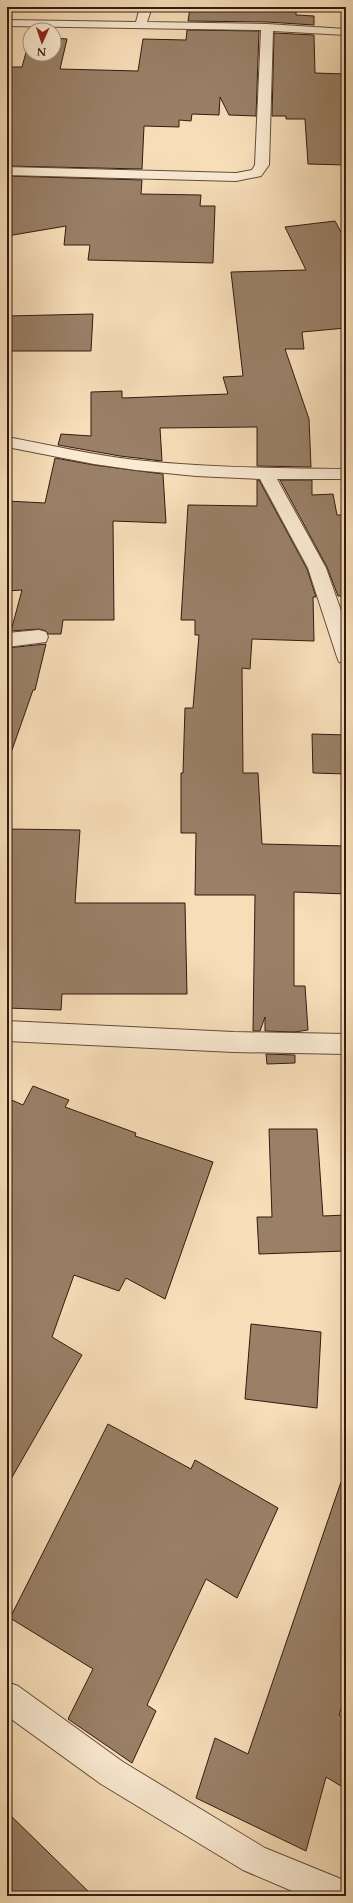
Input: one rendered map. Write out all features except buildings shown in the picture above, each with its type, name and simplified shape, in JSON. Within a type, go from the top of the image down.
[{"type":"street","points":[[140,26],[146,7]]},
{"type":"street","points":[[7,23],[267,27],[346,32]]},
{"type":"street","points":[[7,170],[236,177],[256,173],[262,165],[267,27]]},
{"type":"street","points":[[7,442],[105,461],[187,470],[266,474],[346,474]]},
{"type":"street","points":[[266,474],[317,568],[335,619],[346,657]]},
{"type":"street","points":[[7,640],[39,637]]},
{"type":"street","points":[[7,1031],[233,1042],[346,1044]]},
{"type":"street","points":[[7,1697],[112,1773],[254,1859],[343,1896]]}]
